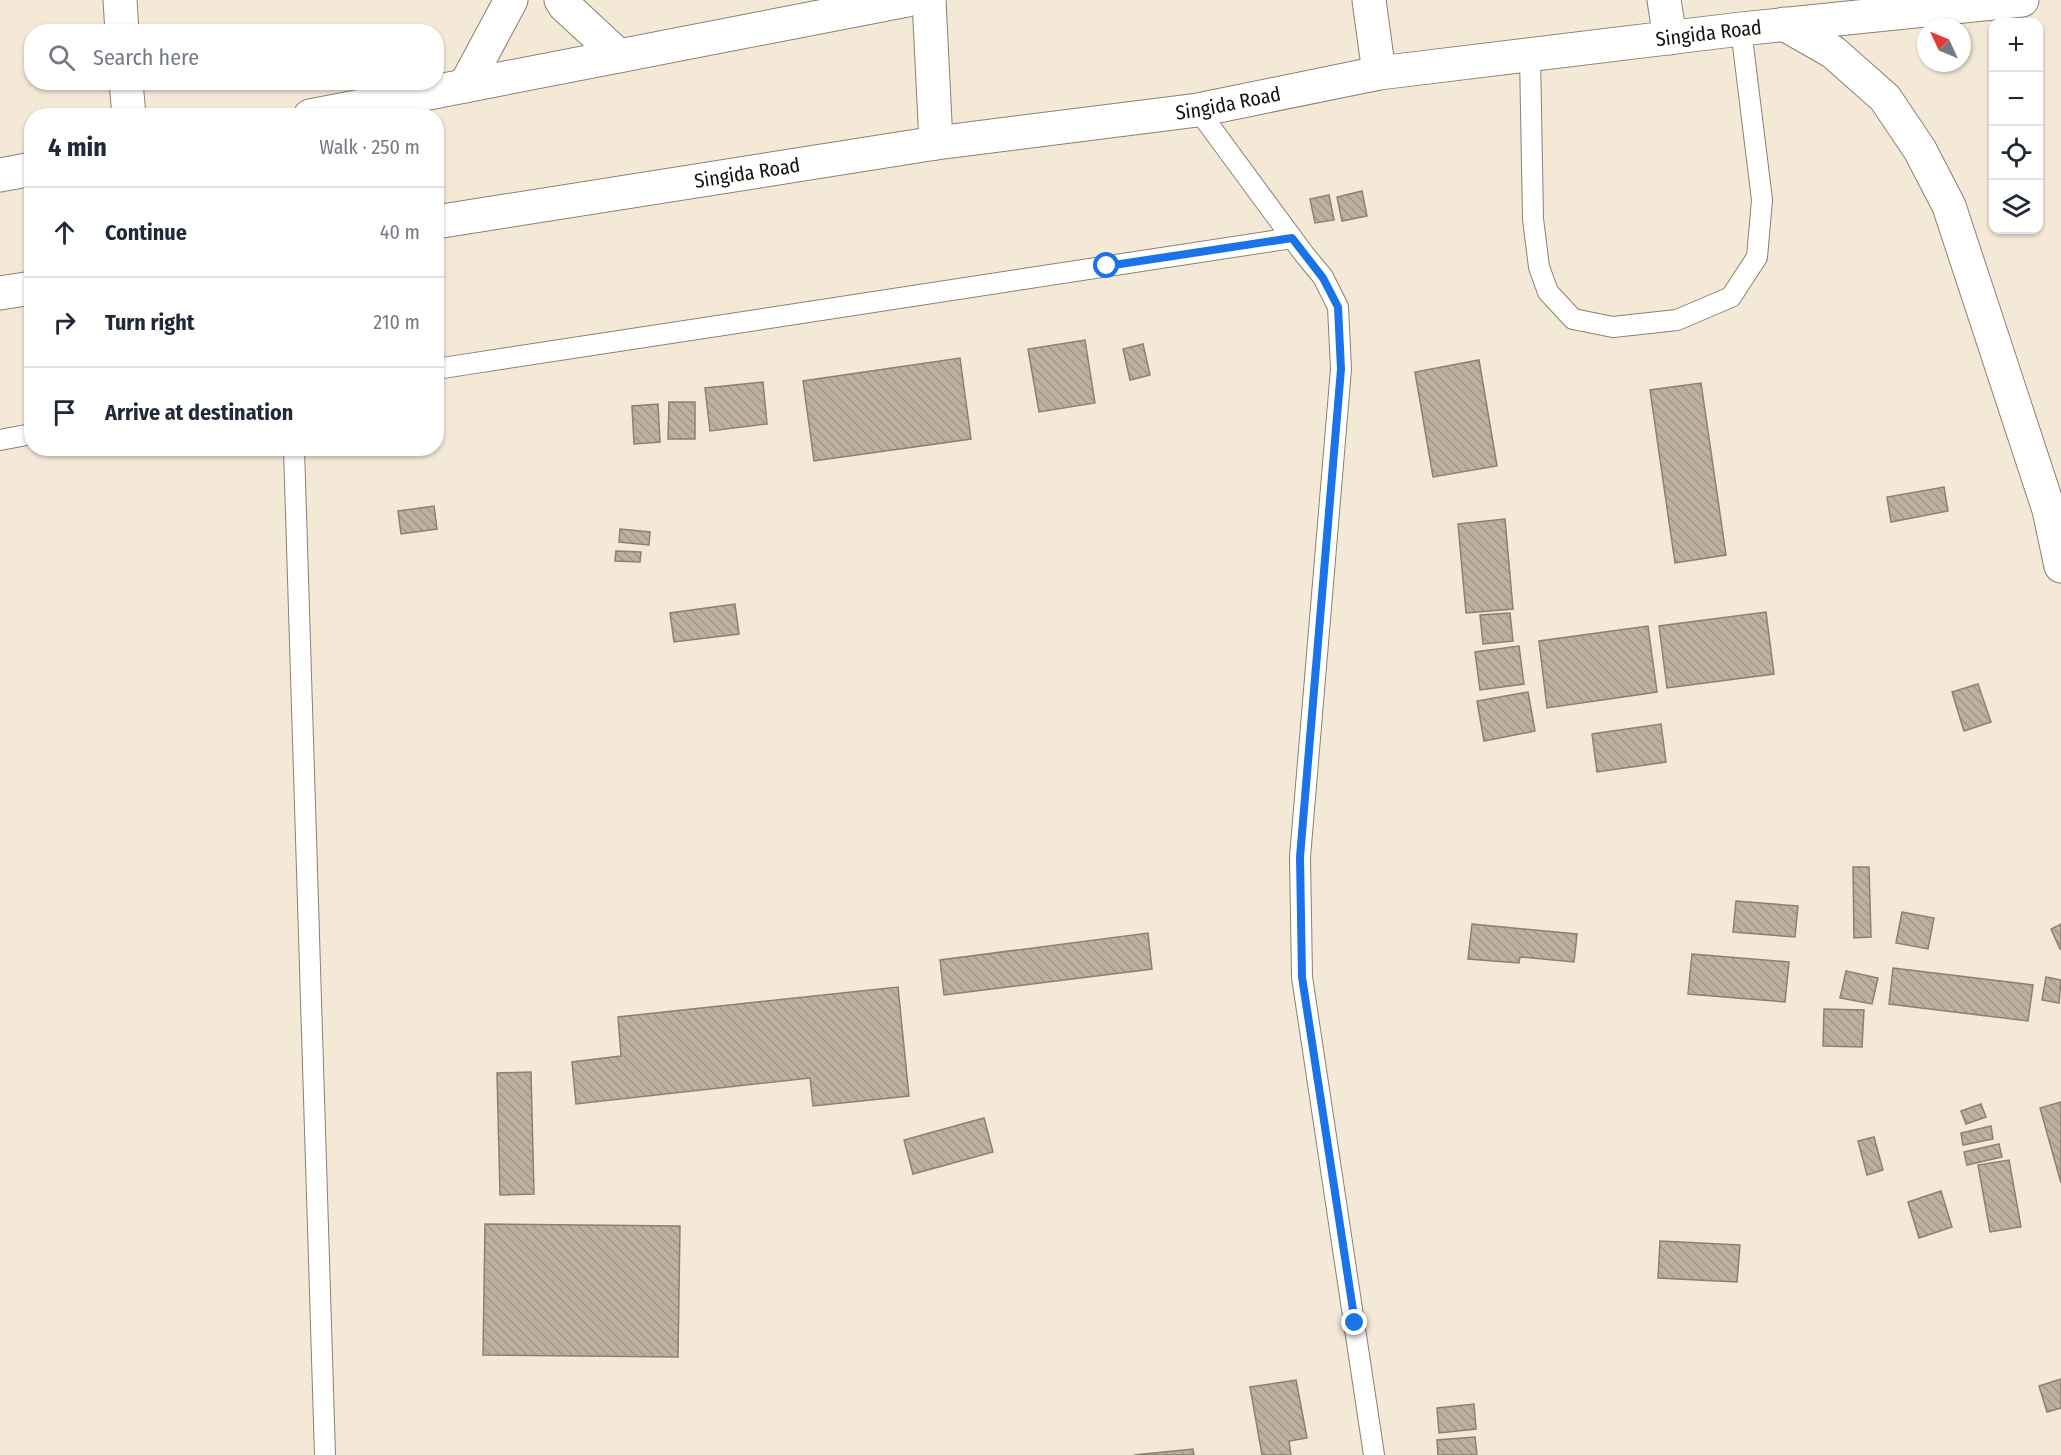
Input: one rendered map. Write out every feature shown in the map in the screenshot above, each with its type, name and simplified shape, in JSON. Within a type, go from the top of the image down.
[{"type":"main road","points":[[120,0],[122,24]]},
{"type":"main road","points":[[465,86],[511,0]]},
{"type":"main road","points":[[561,0],[619,56]]},
{"type":"main road","points":[[351,108],[907,0]]},
{"type":"main road","points":[[929,0],[936,143]]},
{"type":"main road","points":[[1369,0],[1379,73]]},
{"type":"main road","points":[[1664,0],[1670,38]]},
{"type":"main road","name":"Singida Road","points":[[444,221],[936,143],[1198,110],[1379,73],[1784,24],[2022,0]]},
{"type":"main road","points":[[1784,24],[1833,52],[1885,98],[1920,150],[1949,206],[2049,510],[2061,566]]},
{"type":"main road","points":[[127,90],[128,108]]},
{"type":"main road","points":[[0,175],[24,170]]},
{"type":"main road","points":[[0,293],[24,289]]},
{"type":"lane","points":[[1530,55],[1533,219],[1539,267],[1548,292],[1573,319],[1613,327],[1677,320],[1731,297],[1757,257],[1762,200],[1741,29]]},
{"type":"lane","points":[[1198,110],[1323,278],[1338,307],[1341,369],[1300,857],[1300,918],[1302,977],[1374,1455]]},
{"type":"lane","points":[[444,368],[1292,238]]},
{"type":"lane","points":[[0,440],[24,436]]},
{"type":"lane","points":[[294,456],[325,1455]]},
{"type":"building","points":[[1362,191],[1367,216],[1342,221],[1337,197]]},
{"type":"building","points":[[1329,195],[1334,220],[1315,223],[1310,199]]},
{"type":"building","points":[[1085,340],[1095,403],[1039,412],[1028,349]]},
{"type":"building","points":[[1143,344],[1150,375],[1130,380],[1123,349]]},
{"type":"building","points":[[960,358],[971,439],[814,461],[803,381]]},
{"type":"building","points":[[1479,360],[1497,466],[1433,477],[1415,372]]},
{"type":"building","points":[[763,382],[767,424],[710,431],[705,388]]},
{"type":"building","points":[[1701,383],[1726,555],[1675,563],[1650,390]]},
{"type":"building","points":[[669,402],[695,402],[695,439],[668,439]]},
{"type":"building","points":[[658,404],[660,442],[634,444],[632,406]]},
{"type":"building","points":[[1944,487],[1948,511],[1891,522],[1887,497]]},
{"type":"building","points":[[434,506],[437,529],[401,534],[398,511]]},
{"type":"building","points":[[1505,519],[1513,609],[1466,613],[1458,524]]},
{"type":"building","points":[[620,529],[650,532],[649,545],[619,542]]},
{"type":"building","points":[[616,551],[641,552],[640,562],[615,561]]},
{"type":"building","points":[[735,604],[739,634],[674,642],[670,613]]},
{"type":"building","points":[[1766,612],[1774,674],[1667,688],[1659,626]]},
{"type":"building","points":[[1510,613],[1513,641],[1483,644],[1480,615]]},
{"type":"building","points":[[1648,626],[1657,692],[1547,708],[1539,641]]},
{"type":"building","points":[[1519,646],[1524,684],[1480,690],[1475,652]]},
{"type":"building","points":[[1978,684],[1991,722],[1964,731],[1952,692]]},
{"type":"building","points":[[1528,692],[1535,731],[1484,741],[1477,701]]},
{"type":"building","points":[[1661,724],[1666,762],[1597,772],[1592,734]]},
{"type":"building","points":[[1853,867],[1869,867],[1871,937],[1854,938]]},
{"type":"building","points":[[1736,901],[1798,906],[1795,937],[1733,932]]},
{"type":"building","points":[[1902,912],[1934,918],[1928,949],[1896,943]]},
{"type":"building","points":[[1472,924],[1577,934],[1574,962],[1520,957],[1519,963],[1468,959]]},
{"type":"building","points":[[2061,924],[2061,949],[2060,949],[2051,929]]},
{"type":"building","points":[[1148,933],[1152,969],[944,995],[940,960]]},
{"type":"building","points":[[1692,954],[1789,962],[1785,1002],[1688,994]]},
{"type":"building","points":[[1893,968],[2033,985],[2028,1021],[1889,1004]]},
{"type":"building","points":[[1846,971],[1878,978],[1872,1004],[1840,998]]},
{"type":"building","points":[[2046,977],[2061,980],[2059,1003],[2042,1000]]},
{"type":"building","points":[[898,987],[909,1096],[813,1106],[810,1078],[576,1104],[572,1062],[621,1056],[618,1017]]},
{"type":"building","points":[[1824,1009],[1864,1010],[1862,1047],[1823,1046]]},
{"type":"building","points":[[531,1072],[534,1194],[500,1195],[497,1073]]},
{"type":"building","points":[[2061,1102],[2061,1183],[2040,1108]]},
{"type":"building","points":[[1981,1104],[1986,1117],[1966,1124],[1961,1111]]},
{"type":"building","points":[[984,1118],[993,1152],[913,1174],[904,1140]]},
{"type":"building","points":[[1991,1126],[1993,1139],[1963,1145],[1961,1133]]},
{"type":"building","points":[[1874,1137],[1883,1170],[1867,1175],[1858,1141]]},
{"type":"building","points":[[1999,1144],[2002,1157],[1967,1165],[1964,1152]]},
{"type":"building","points":[[2009,1160],[2021,1227],[1990,1232],[1978,1165]]},
{"type":"building","points":[[1941,1191],[1952,1227],[1919,1238],[1908,1202]]},
{"type":"building","points":[[485,1224],[680,1226],[678,1357],[483,1355]]},
{"type":"building","points":[[1660,1241],[1740,1245],[1737,1282],[1658,1278]]},
{"type":"building","points":[[2061,1379],[2061,1408],[2047,1412],[2039,1386]]},
{"type":"building","points":[[1296,1380],[1307,1438],[1289,1441],[1291,1455],[1262,1455],[1250,1387]]},
{"type":"building","points":[[1474,1404],[1476,1429],[1439,1433],[1437,1408]]},
{"type":"building","points":[[1475,1437],[1477,1455],[1438,1455],[1437,1440]]},
{"type":"building","points":[[1193,1449],[1194,1455],[1134,1455]]},
{"type":"route","points":[[1107,266],[1292,238],[1323,278],[1338,307],[1341,369],[1300,857],[1300,918],[1302,977],[1355,1323]]}]
